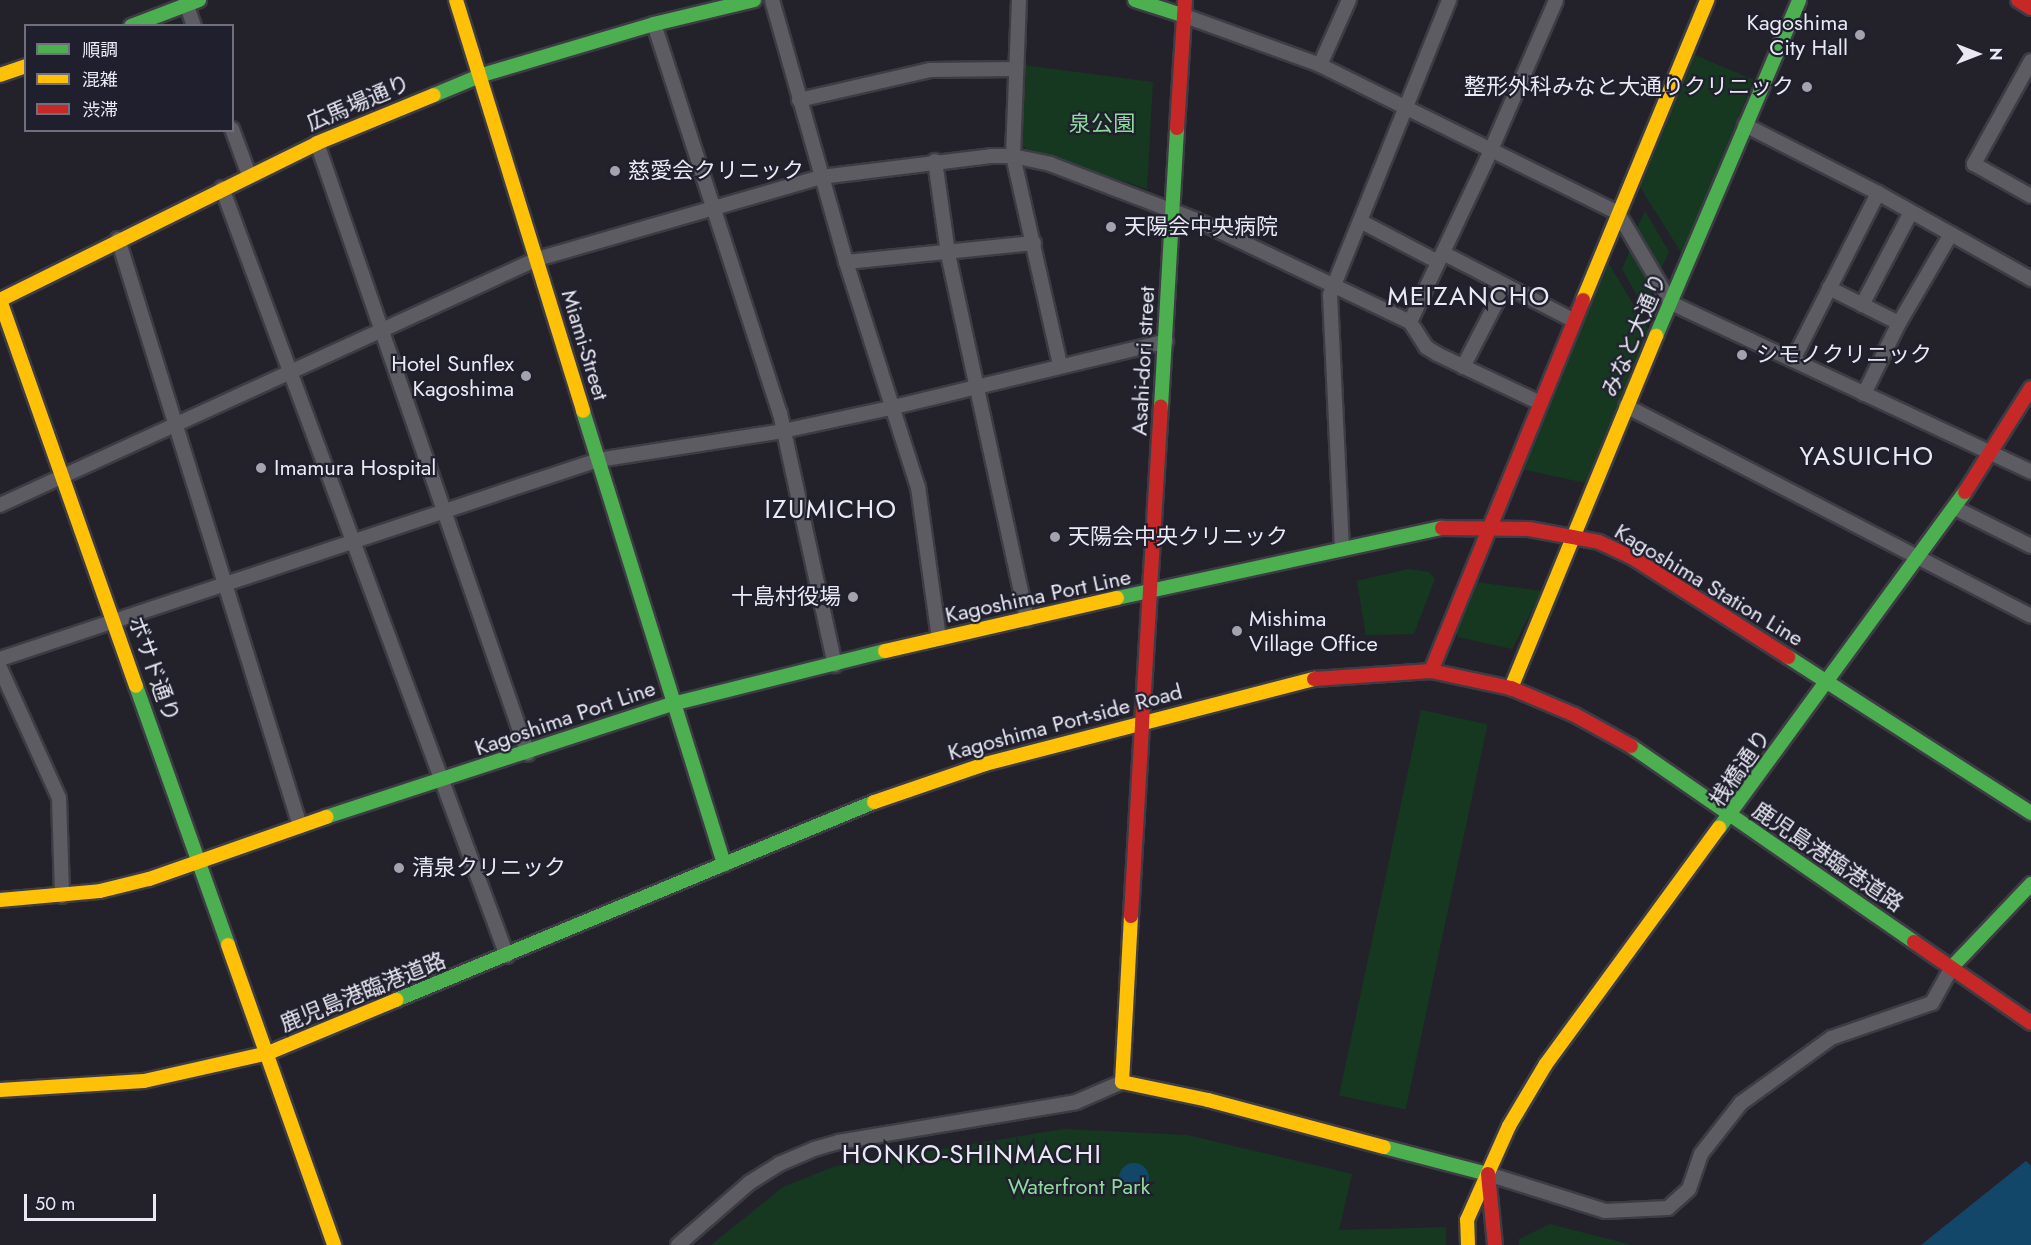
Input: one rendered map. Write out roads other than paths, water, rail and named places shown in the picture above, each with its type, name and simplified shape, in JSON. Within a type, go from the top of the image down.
[{"type":"main road","name":"Miami-Street","points":[[456,0],[482,75],[672,704],[724,865]]},
{"type":"main road","name":"広馬場通り","points":[[0,300],[118,239],[317,143],[482,75],[654,24],[754,0]]},
{"type":"main road","points":[[1136,0],[1185,16]]},
{"type":"main road","name":"Asahi-dori street","points":[[1122,1082],[1185,0]]},
{"type":"main road","points":[[1431,671],[1572,320],[1707,0]]},
{"type":"main road","name":"みなと大通り","points":[[1512,688],[1626,406],[1799,0]]},
{"type":"main road","points":[[2018,0],[2031,8]]},
{"type":"main road","points":[[137,24],[190,2]]},
{"type":"main road","points":[[0,75],[24,67]]},
{"type":"main road","name":"ボサド通り","points":[[0,300],[334,1245]]},
{"type":"main road","name":"桟橋通り","points":[[1468,1245],[1467,1220],[1509,1126],[1546,1064],[1732,816],[1827,681],[1955,508],[1993,454],[2031,388]]},
{"type":"main road","name":"Kagoshima Station Line","points":[[1151,593],[1433,529],[1488,527],[1599,542],[1635,559],[2031,813]]},
{"type":"main road","name":"Kagoshima Port Line","points":[[0,900],[62,896],[126,886],[300,826],[672,704],[939,639],[1151,593]]},
{"type":"main road","name":"鹿児島港臨港道路","points":[[1431,671],[1512,688],[1566,711],[1629,745],[2031,1023]]},
{"type":"main road","name":"Kagoshima Port-side Road","points":[[724,865],[906,788],[1320,677],[1431,671]]},
{"type":"main road","name":"鹿児島港臨港道路","points":[[0,1090],[144,1081],[268,1053],[724,865]]},
{"type":"main road","points":[[1952,967],[2031,884]]},
{"type":"main road","points":[[1122,1082],[1197,1097],[1488,1174],[1495,1245]]},
{"type":"street","points":[[772,0],[846,262],[890,408],[918,487],[939,639]]},
{"type":"street","points":[[1018,0],[1013,156],[1060,365]]},
{"type":"street","points":[[1320,65],[1349,0]]},
{"type":"street","points":[[1342,549],[1330,295],[1449,0]]},
{"type":"street","points":[[1410,322],[1492,149],[1556,0]]},
{"type":"street","points":[[190,2],[194,24]]},
{"type":"street","points":[[1185,16],[1320,65],[1618,213],[1671,303],[2031,472]]},
{"type":"street","points":[[654,24],[783,430],[835,665]]},
{"type":"street","points":[[2031,60],[1974,164],[2031,196]]},
{"type":"street","points":[[799,100],[930,70],[1016,69]]},
{"type":"street","points":[[1745,125],[1878,193],[2031,279]]},
{"type":"street","points":[[233,132],[249,175]]},
{"type":"street","points":[[317,143],[528,753]]},
{"type":"street","points":[[0,505],[177,421],[537,259],[821,177],[935,161],[1013,156],[1050,164],[1173,210],[1410,322],[1426,347],[1540,403]]},
{"type":"street","points":[[935,161],[948,254],[1027,620]]},
{"type":"street","points":[[222,188],[507,956]]},
{"type":"street","points":[[1793,360],[1878,193]]},
{"type":"street","points":[[1862,305],[1911,212]]},
{"type":"street","points":[[1359,221],[1505,286],[1572,320]]},
{"type":"street","points":[[1864,394],[1899,323],[1951,234]]},
{"type":"street","points":[[118,239],[177,421],[300,826]]},
{"type":"street","points":[[846,262],[948,254],[1034,243]]},
{"type":"street","points":[[1463,367],[1505,286]]},
{"type":"street","points":[[1829,288],[1899,323]]},
{"type":"street","points":[[0,659],[598,460],[783,430],[890,408],[1166,341]]},
{"type":"street","points":[[1626,406],[2031,616]]},
{"type":"street","points":[[1955,508],[2031,546]]},
{"type":"street","points":[[0,668],[59,798],[62,896]]},
{"type":"street","points":[[1488,1174],[1605,1211],[1668,1208],[1689,1189],[1701,1154],[1741,1103],[1831,1038],[1932,1003],[1952,967]]},
{"type":"street","points":[[678,1245],[749,1183],[814,1149],[838,1142],[1076,1102],[1122,1082]]},
{"type":"water","points":[[2026,1161],[2031,1166],[2031,1245],[1921,1245]]},
{"type":"water","points":[[1134,1163],[1145,1167],[1149,1178],[1145,1189],[1134,1193],[1123,1189],[1119,1178],[1123,1167]]},
{"type":"place","name":"Kagoshima City Hall","points":[[1860,35]]},
{"type":"place","name":"整形外科みなと大通りクリニック","points":[[1807,87]]},
{"type":"place","name":"慈愛会クリニック","points":[[615,171]]},
{"type":"place","name":"天陽会中央病院","points":[[1111,227]]},
{"type":"place","name":"シモノクリニック","points":[[1742,355]]},
{"type":"place","name":"Hotel Sunflex Kagoshima","points":[[526,376]]},
{"type":"place","name":"Imamura Hospital","points":[[261,468]]},
{"type":"place","name":"天陽会中央クリニック","points":[[1055,537]]},
{"type":"place","name":"十島村役場","points":[[853,597]]},
{"type":"place","name":"Mishima Village Office","points":[[1237,631]]},
{"type":"place","name":"清泉クリニック","points":[[399,868]]},
{"type":"district","name":"MEIZANCHO","points":[[1469,297]]},
{"type":"district","name":"YASUICHO","points":[[1867,457]]},
{"type":"district","name":"IZUMICHO","points":[[831,510]]},
{"type":"district","name":"HONKO-SHINMACHI","points":[[972,1155]]},
{"type":"park label","name":"泉公園","points":[[1102,124]]},
{"type":"park label","name":"Waterfront Park","points":[[1079,1187]]}]
